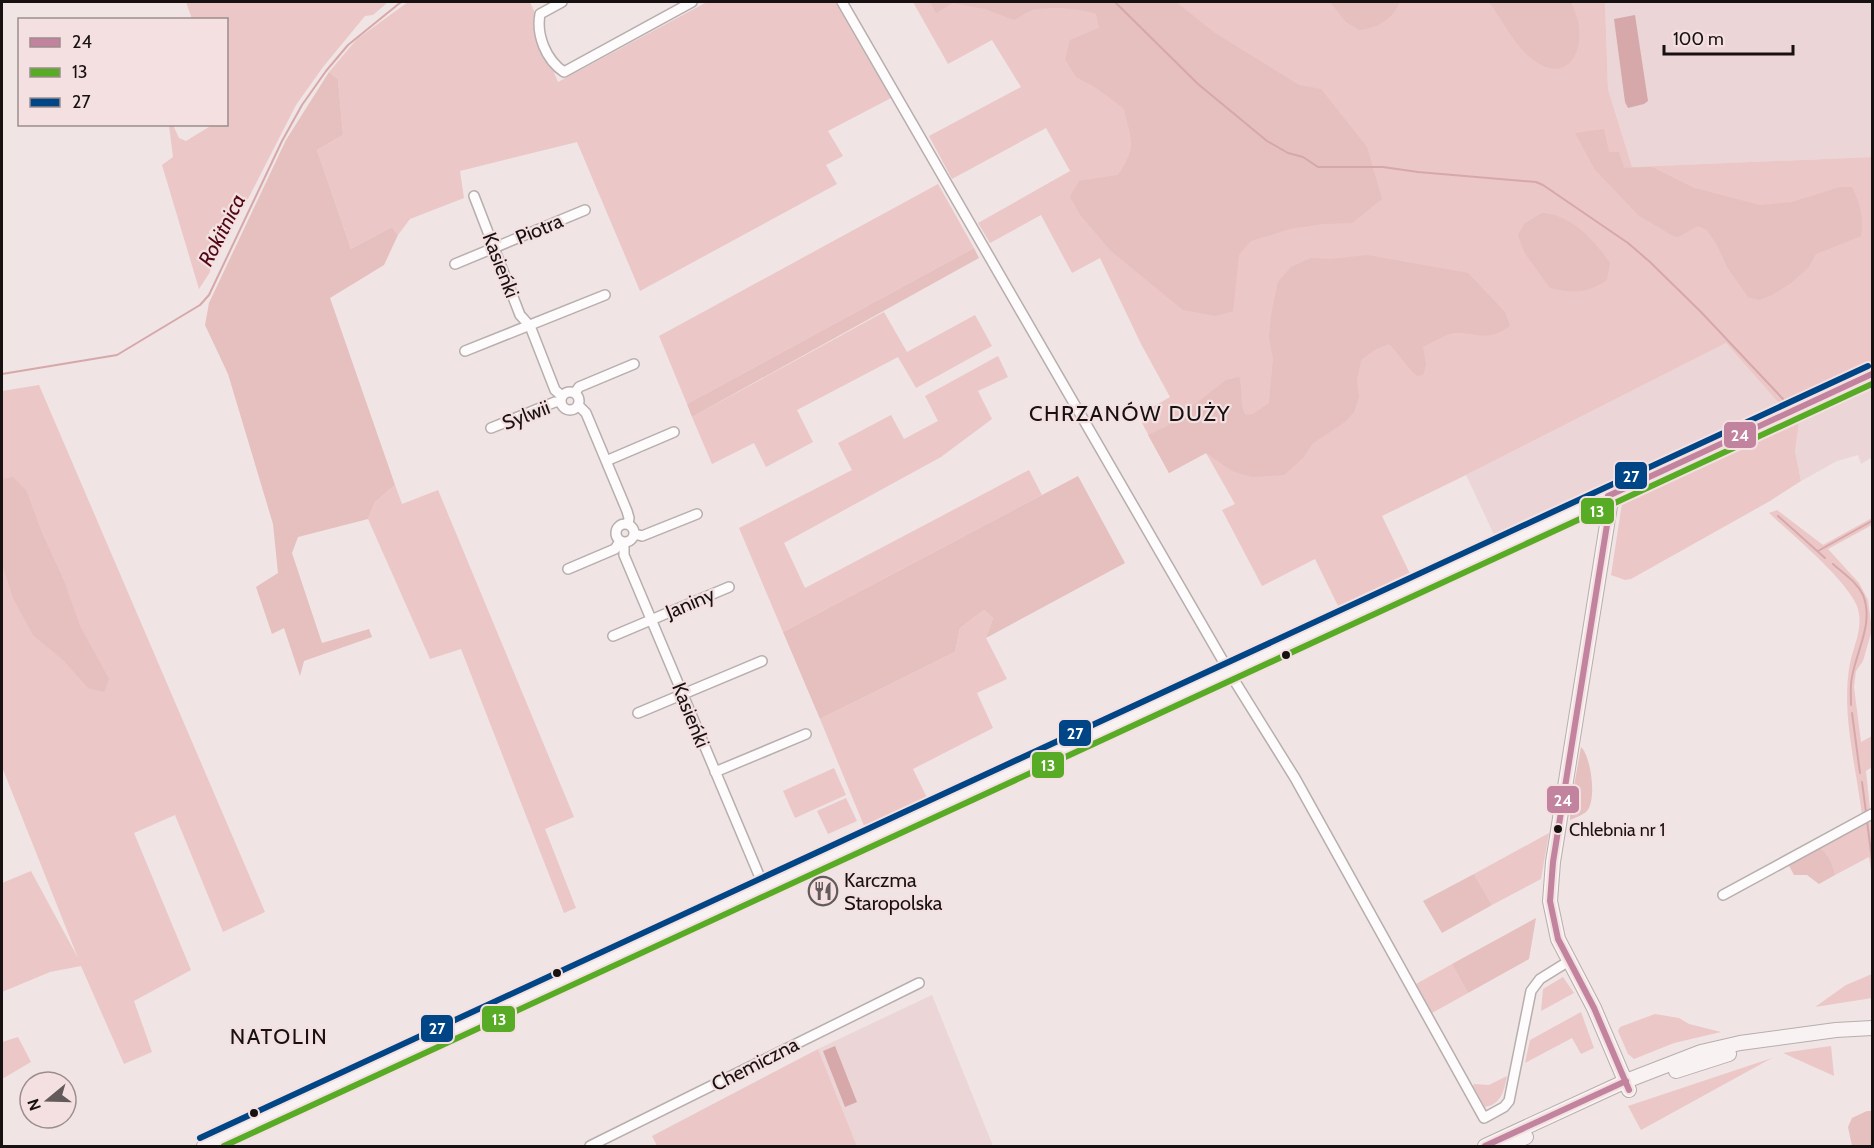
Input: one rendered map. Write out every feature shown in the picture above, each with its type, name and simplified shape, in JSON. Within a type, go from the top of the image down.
[{"type":"street","points":[[561,2],[540,14],[537,28],[555,66],[564,72],[692,2]]},
{"type":"street","points":[[842,2],[1230,672],[1295,778],[1484,1118],[1504,1107],[1509,1101],[1531,991],[1540,979],[1569,961]]},
{"type":"street","name":"Kasieńki","points":[[474,196],[520,315],[530,326],[555,390],[562,399]]},
{"type":"street","name":"Piotra","points":[[455,264],[585,210]]},
{"type":"street","points":[[465,351],[605,295]]},
{"type":"street","points":[[575,393],[579,387],[634,364]]},
{"type":"street","points":[[204,1146],[1872,374]]},
{"type":"street","points":[[579,406],[569,411],[562,406],[562,399],[569,392],[575,393],[579,398],[579,406],[586,412],[627,511],[628,524]]},
{"type":"street","name":"Sylwii","points":[[491,428],[562,399]]},
{"type":"street","points":[[606,461],[674,432]]},
{"type":"street","points":[[1608,496],[1610,506],[1550,886],[1553,921],[1558,939],[1594,1008],[1627,1086]]},
{"type":"street","points":[[635,534],[642,536],[697,514]]},
{"type":"street","points":[[622,542],[616,534],[617,528],[628,524],[632,526],[635,534]]},
{"type":"street","points":[[568,569],[615,549],[622,542],[631,541],[635,534]]},
{"type":"street","name":"Kasieńki","points":[[622,542],[624,555],[764,887]]},
{"type":"street","name":"Janiny","points":[[613,636],[729,587]]},
{"type":"street","points":[[638,713],[762,662]]},
{"type":"street","points":[[715,772],[806,734]]},
{"type":"street","points":[[1723,894],[1872,814]]},
{"type":"street","name":"Chemiczna","points":[[590,1146],[919,983]]},
{"type":"street","points":[[1506,1146],[1701,1052],[1740,1043],[1836,1030],[1872,1028]]},
{"type":"street","points":[[1485,1146],[1627,1086]]},
{"type":"shaded area","points":[[186,2],[388,2],[373,15],[365,16],[323,67],[296,105],[248,199],[232,204],[221,223],[209,231],[210,272],[199,289],[162,165],[173,157],[169,126],[173,126],[179,138],[186,141],[210,126],[228,126],[228,18],[192,18]]},
{"type":"shaded area","points":[[408,2],[530,2],[535,13],[536,31],[558,82],[707,2],[835,2],[891,98],[828,131],[843,156],[826,165],[837,184],[640,291],[577,142],[460,171],[464,198],[410,219],[398,235],[392,227],[351,249],[317,150],[343,135],[338,79],[329,72],[357,39]]},
{"type":"shaded area","points":[[913,2],[1605,2],[1608,89],[1632,167],[1872,157],[1872,366],[1783,408],[1726,343],[1382,516],[1413,580],[1342,614],[1315,559],[1262,586],[1222,510],[1235,504],[1206,453],[1169,473],[1142,423],[1155,416],[1151,408],[1170,397],[1141,344],[1100,258],[1072,273],[1041,215],[990,243],[978,223],[1070,171],[1046,128],[952,179],[929,136],[1021,87],[992,40],[948,64]]},
{"type":"shaded area","points":[[930,2],[1176,2],[1215,33],[1299,85],[1321,89],[1367,147],[1382,199],[1352,223],[1290,229],[1251,241],[1239,255],[1233,311],[1216,316],[1183,310],[1111,251],[1081,216],[1070,197],[1079,181],[1118,175],[1131,150],[1124,109],[1098,89],[1076,77],[1065,59],[1070,40],[1099,28],[1096,14],[1073,9],[1047,8],[1032,10],[1014,20],[985,9],[953,3],[936,13]]},
{"type":"shaded area","points":[[1330,2],[1400,2],[1393,14],[1384,22],[1359,30],[1346,22]]},
{"type":"shaded area","points":[[1489,2],[1571,2],[1579,29],[1577,51],[1573,59],[1560,68],[1551,68],[1531,58],[1514,39]]},
{"type":"shaded area","points":[[1605,2],[1872,2],[1872,157],[1632,167],[1608,89]]},
{"type":"shaded area","points":[[1635,15],[1648,101],[1628,108],[1625,102],[1614,19]]},
{"type":"shaded area","points":[[329,72],[338,79],[343,135],[317,150],[351,249],[392,227],[398,235],[384,265],[330,298],[395,485],[375,502],[368,519],[298,537],[292,553],[322,643],[369,629],[372,637],[304,661],[300,676],[284,628],[272,634],[256,587],[278,573],[273,524],[228,374],[205,325],[209,303],[286,140]]},
{"type":"shaded area","points":[[1604,129],[1609,152],[1619,152],[1624,168],[1652,167],[1694,188],[1760,205],[1792,202],[1840,187],[1852,187],[1861,211],[1861,236],[1816,254],[1808,268],[1791,283],[1772,295],[1759,300],[1748,297],[1727,267],[1707,230],[1698,226],[1678,237],[1673,236],[1638,215],[1595,170],[1575,133]]},
{"type":"shaded area","points":[[938,184],[974,248],[687,404],[659,336]]},
{"type":"shaded area","points":[[1542,213],[1563,218],[1581,230],[1597,246],[1610,263],[1607,280],[1593,288],[1580,291],[1550,288],[1524,252],[1518,235],[1524,224]]},
{"type":"shaded area","points":[[974,248],[979,258],[692,417],[687,404]]},
{"type":"shaded area","points":[[1367,255],[1468,273],[1505,312],[1510,326],[1494,334],[1482,336],[1454,333],[1423,347],[1426,365],[1423,375],[1417,376],[1389,344],[1376,349],[1361,360],[1357,381],[1359,397],[1354,412],[1345,422],[1313,443],[1303,458],[1284,475],[1252,477],[1232,471],[1206,453],[1169,473],[1148,435],[1167,426],[1226,380],[1239,377],[1245,415],[1253,414],[1269,403],[1273,359],[1269,337],[1272,309],[1278,282],[1291,267],[1311,258],[1331,259]]},
{"type":"shaded area","points":[[884,312],[907,352],[975,315],[992,346],[916,388],[898,357],[797,410],[813,442],[766,467],[754,443],[712,464],[692,417]]},
{"type":"shaded area","points":[[1726,343],[1784,409],[1497,541],[1466,475]]},
{"type":"shaded area","points":[[998,356],[1008,377],[978,391],[992,419],[941,457],[784,543],[805,588],[1029,470],[1042,495],[783,632],[739,528],[852,470],[838,443],[891,415],[904,439],[938,421],[925,396]]},
{"type":"shaded area","points":[[39,385],[265,912],[223,932],[175,815],[134,833],[191,970],[134,1001],[152,1052],[124,1064],[81,966],[50,972],[2,992],[2,883],[31,871],[78,958],[2,767],[2,391]]},
{"type":"shaded area","points":[[1872,388],[1872,457],[1861,464],[1858,455],[1837,461],[1801,481],[1795,451],[1799,422]]},
{"type":"shaded area","points":[[1799,422],[1795,451],[1801,481],[1770,501],[1631,579],[1625,580],[1611,575],[1622,503]]},
{"type":"shaded area","points":[[1078,476],[1125,563],[986,638],[993,618],[984,610],[960,628],[955,652],[820,719],[783,632]]},
{"type":"shaded area","points":[[13,477],[26,490],[80,626],[109,679],[104,692],[88,688],[64,661],[33,635],[13,598],[2,564],[2,479]]},
{"type":"shaded area","points":[[395,485],[402,504],[438,490],[574,817],[545,829],[576,908],[564,913],[461,649],[430,659],[368,519],[375,502]]},
{"type":"shaded area","points":[[1777,510],[1823,545],[1872,518],[1872,525],[1828,549],[1859,583],[1868,600],[1872,630],[1863,661],[1856,671],[1854,687],[1861,742],[1872,736],[1872,767],[1866,771],[1870,809],[1862,815],[1847,705],[1849,669],[1860,622],[1857,606],[1851,595],[1830,570],[1769,513]]},
{"type":"shaded area","points":[[984,610],[993,618],[986,638],[1007,679],[977,693],[993,728],[913,769],[930,804],[869,838],[820,719],[955,652],[960,628]]},
{"type":"shaded area","points":[[1581,747],[1590,768],[1592,798],[1587,811],[1570,820],[1570,808]]},
{"type":"shaded area","points":[[834,768],[846,795],[795,818],[783,791]]},
{"type":"shaded area","points":[[846,798],[857,821],[828,834],[817,811]]},
{"type":"shaded area","points":[[1870,818],[1872,877],[1869,857],[1835,875],[1825,852],[1818,846]]},
{"type":"shaded area","points":[[1549,833],[1541,879],[1492,905],[1474,874]]},
{"type":"shaded area","points":[[1818,846],[1830,859],[1835,875],[1819,884],[1807,875],[1794,875],[1787,862]]},
{"type":"shaded area","points":[[1474,874],[1492,905],[1442,933],[1423,901]]},
{"type":"shaded area","points":[[1536,918],[1529,959],[1468,993],[1452,964]]},
{"type":"shaded area","points":[[1452,964],[1468,993],[1432,1013],[1416,984]]},
{"type":"shaded area","points":[[1872,974],[1872,998],[1815,1007],[1846,985]]},
{"type":"shaded area","points":[[1563,977],[1574,993],[1541,1011],[1543,989]]},
{"type":"shaded area","points":[[932,995],[993,1146],[857,1146],[818,1049]]},
{"type":"shaded area","points":[[1581,1012],[1594,1048],[1581,1054],[1572,1038],[1525,1063],[1530,1040]]},
{"type":"shaded area","points":[[1655,1014],[1679,1018],[1689,1024],[1721,1032],[1674,1043],[1634,1059],[1628,1054],[1618,1031],[1620,1027]]},
{"type":"shaded area","points":[[18,1037],[31,1062],[2,1079],[2,1042]]},
{"type":"shaded area","points":[[835,1046],[857,1102],[845,1107],[823,1051]]},
{"type":"shaded area","points":[[1831,1046],[1834,1076],[1783,1053],[1789,1052]]},
{"type":"shaded area","points":[[818,1049],[857,1146],[657,1146],[652,1136]]},
{"type":"shaded area","points":[[1772,1058],[1641,1130],[1628,1106]]},
{"type":"shaded area","points":[[1507,1076],[1499,1100],[1485,1107],[1474,1084],[1489,1085]]},
{"type":"shaded area","points":[[1872,1111],[1872,1146],[1852,1146],[1848,1127],[1852,1118]]},
{"type":"waterway","name":"Rokitnica","points":[[2,374],[117,355],[200,305],[209,295],[282,141],[302,105],[348,45],[401,2]]},
{"type":"waterway","points":[[1115,2],[1198,84],[1267,141],[1288,153],[1303,157],[1318,167],[1383,167],[1536,182],[1543,185],[1628,243],[1650,262],[1783,399]]},
{"type":"waterway","points":[[1778,516],[1825,558]]},
{"type":"waterway","points":[[1818,551],[1872,521]]},
{"type":"waterway","points":[[1833,564],[1857,586],[1866,605],[1866,626],[1851,680],[1851,705]]},
{"type":"waterway","points":[[1852,713],[1860,773]]},
{"type":"waterway","points":[[1862,782],[1866,812]]},
{"type":"waterway","points":[[1867,821],[1872,860]]},
{"type":"transit line","name":"27","points":[[200,1138],[1868,366]]},
{"type":"transit line","name":"24","points":[[1608,496],[1872,374]]},
{"type":"transit line","name":"13","points":[[224,1146],[1872,384]]},
{"type":"transit line","name":"24","points":[[1608,496],[1610,506],[1553,862],[1550,901],[1558,939],[1594,1008],[1629,1090]]},
{"type":"transit line","name":"24","points":[[1485,1146],[1626,1081]]},
{"type":"place","name":"Chlebnia nr 1","points":[[1558,829]]},
{"type":"place","name":"Karczma Staropolska","points":[[823,891]]},
{"type":"district","name":"CHRZANÓW DUŻY","points":[[1130,413]]},
{"type":"district","name":"NATOLIN","points":[[279,1036]]}]
